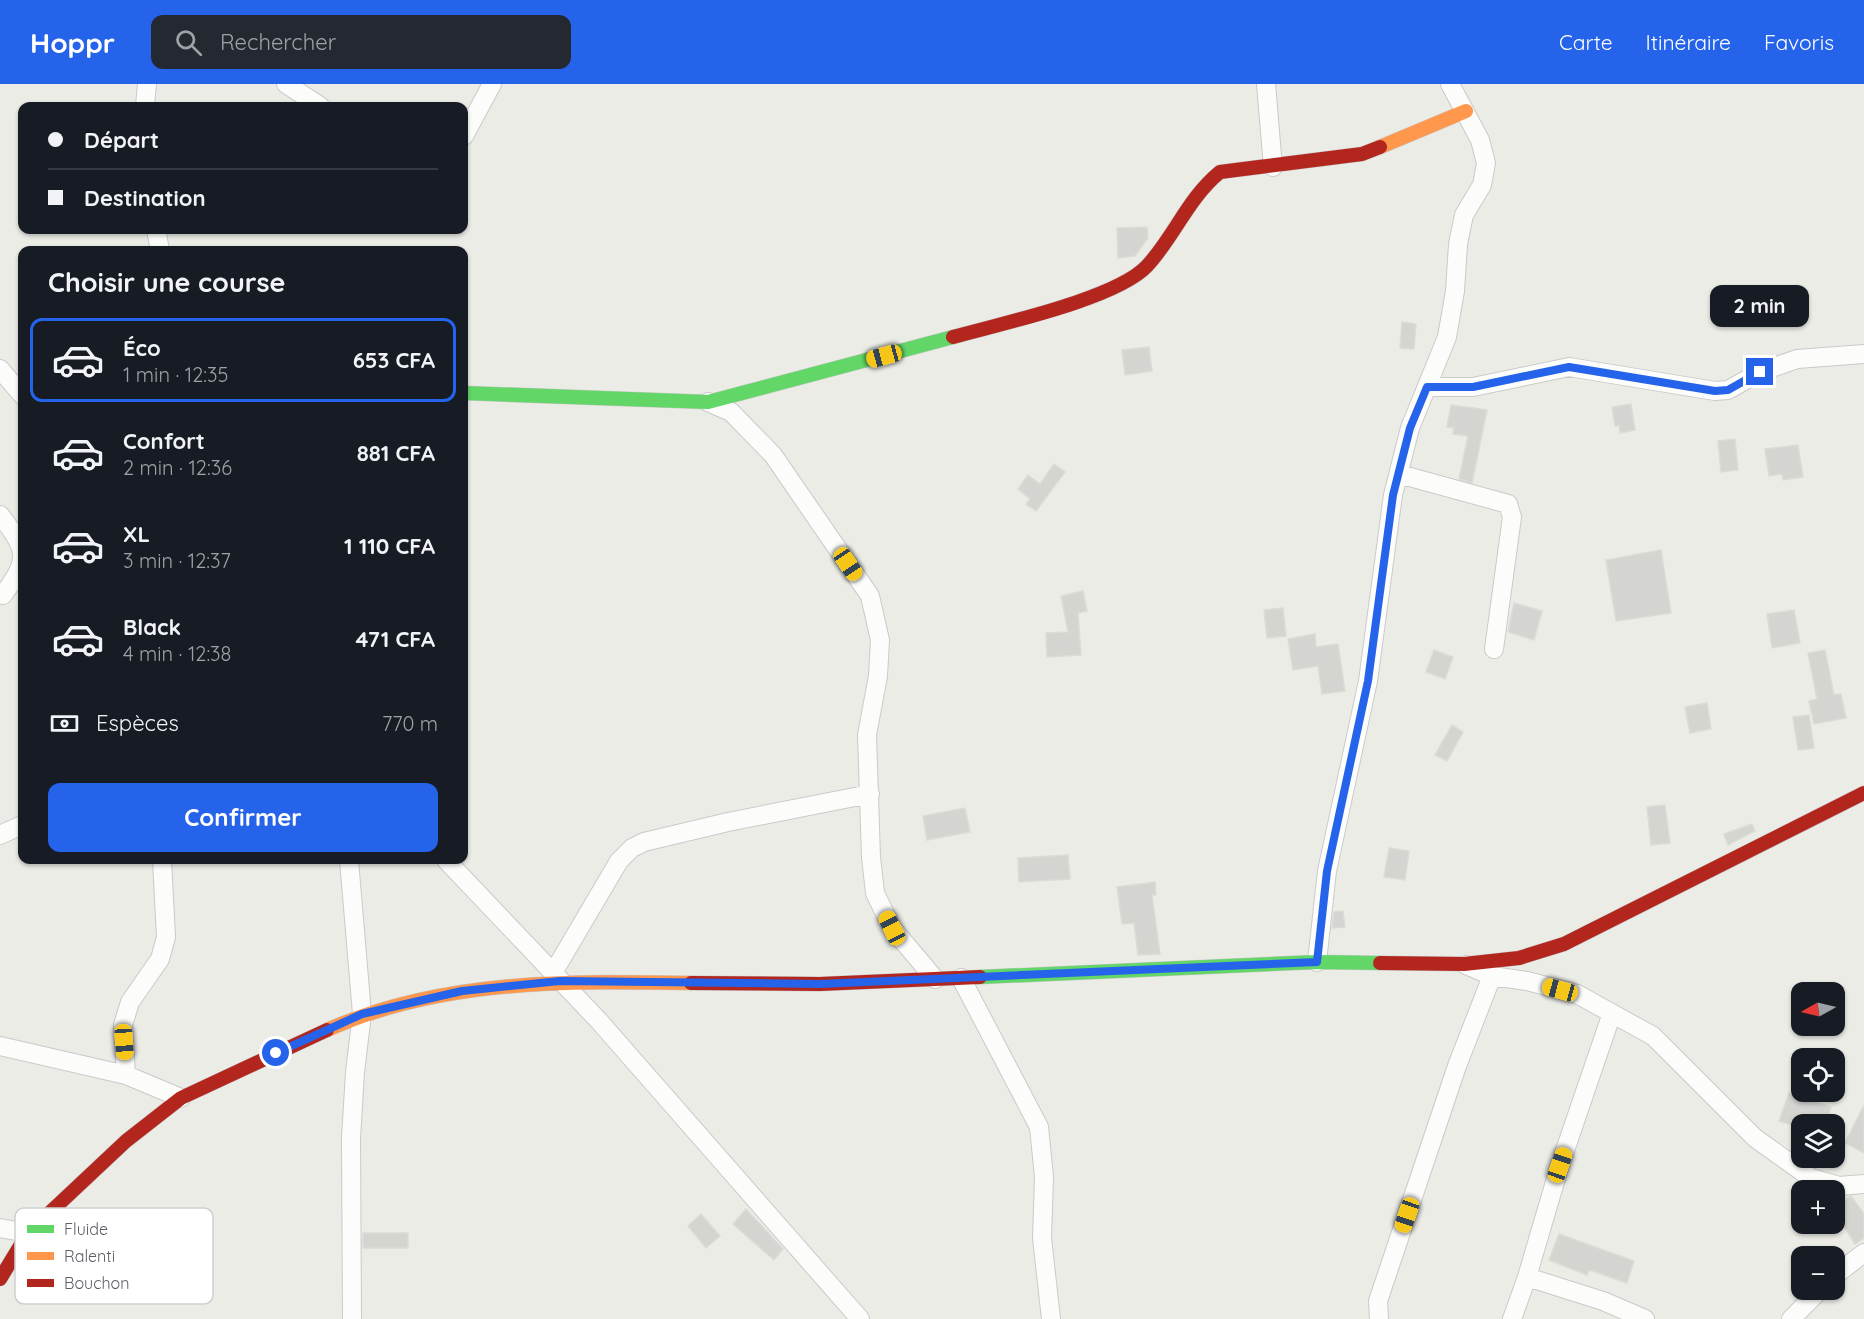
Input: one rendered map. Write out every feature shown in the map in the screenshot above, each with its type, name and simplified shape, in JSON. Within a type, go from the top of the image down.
[{"type":"street","points":[[145,102],[147,84]]},
{"type":"street","points":[[286,84],[314,102]]},
{"type":"street","points":[[468,129],[492,84]]},
{"type":"street","points":[[1266,84],[1273,167]]},
{"type":"street","points":[[1317,962],[1327,871],[1368,681],[1393,495],[1410,428],[1447,337],[1455,291],[1458,244],[1464,215],[1482,185],[1486,163],[1480,140],[1450,84]]},
{"type":"street","points":[[468,393],[708,402],[1038,314],[1115,287],[1146,267],[1202,187],[1220,172],[1362,154],[1466,111]]},
{"type":"street","points":[[1427,387],[1473,387],[1569,367],[1715,391],[1728,390],[1760,372],[1797,359],[1864,354]]},
{"type":"street","points":[[0,369],[18,389]]},
{"type":"street","points":[[0,391],[18,393]]},
{"type":"street","points":[[708,402],[731,412],[773,455],[870,596],[880,640],[878,676],[867,735],[871,857],[875,893],[892,928],[935,979]]},
{"type":"street","points":[[1399,474],[1508,504],[1512,517],[1494,649]]},
{"type":"street","points":[[0,515],[18,541]]},
{"type":"street","points":[[3,595],[18,574]]},
{"type":"street","points":[[55,1208],[126,1141],[181,1098],[211,1082],[362,1014],[462,991],[557,977],[820,984],[1317,962],[1464,964],[1519,958],[1564,944],[1864,793]]},
{"type":"street","points":[[557,977],[619,861],[632,848],[644,842],[728,822],[870,794]]},
{"type":"street","points":[[0,835],[18,827]]},
{"type":"street","points":[[126,1075],[123,1025],[130,1002],[160,959],[166,937],[162,864]]},
{"type":"street","points":[[349,864],[362,1014],[351,1138],[352,1319]]},
{"type":"street","points":[[450,864],[557,977],[860,1319]]},
{"type":"street","points":[[1464,964],[1492,976],[1527,981],[1577,994],[1612,1013],[1653,1036],[1755,1138],[1812,1178],[1839,1186],[1864,1184]]},
{"type":"street","points":[[1379,1319],[1378,1301],[1457,1066],[1492,976]]},
{"type":"street","points":[[961,978],[1039,1126],[1044,1177],[1042,1238],[1051,1319]]},
{"type":"street","points":[[1512,1319],[1527,1277],[1560,1165],[1612,1013]]},
{"type":"street","points":[[0,1046],[126,1075],[181,1098]]},
{"type":"street","points":[[0,1228],[15,1231]]},
{"type":"street","points":[[1845,1268],[1864,1253]]},
{"type":"street","points":[[0,1279],[15,1254]]},
{"type":"street","points":[[1527,1277],[1603,1301],[1645,1319]]},
{"type":"street","points":[[1791,1319],[1810,1300]]},
{"type":"building","points":[[1147,227],[1148,238],[1135,256],[1118,258],[1117,228]]},
{"type":"building","points":[[1402,322],[1416,324],[1414,349],[1400,348]]},
{"type":"building","points":[[1149,347],[1152,371],[1125,375],[1122,350]]},
{"type":"building","points":[[1631,404],[1635,430],[1620,433],[1619,425],[1615,426],[1612,407]]},
{"type":"building","points":[[1451,405],[1487,410],[1472,483],[1459,479],[1468,436],[1453,434],[1454,428],[1447,427]]},
{"type":"building","points":[[1735,439],[1738,470],[1721,472],[1718,441]]},
{"type":"building","points":[[1798,445],[1803,477],[1783,480],[1782,474],[1769,476],[1765,449]]},
{"type":"building","points":[[1054,464],[1065,472],[1036,511],[1026,504],[1030,499],[1018,489],[1028,475],[1040,484]]},
{"type":"building","points":[[1661,550],[1671,613],[1616,621],[1606,560]]},
{"type":"building","points":[[1083,591],[1087,611],[1078,613],[1081,655],[1047,657],[1046,633],[1068,632],[1061,596]]},
{"type":"building","points":[[1514,603],[1542,611],[1534,640],[1508,632]]},
{"type":"building","points":[[1283,608],[1286,636],[1267,638],[1264,610]]},
{"type":"building","points":[[1794,610],[1800,643],[1772,648],[1767,614]]},
{"type":"building","points":[[1315,634],[1316,647],[1338,644],[1345,691],[1322,694],[1318,666],[1293,670],[1288,639]]},
{"type":"building","points":[[1434,650],[1453,657],[1445,679],[1426,672]]},
{"type":"building","points":[[1825,650],[1834,695],[1841,694],[1846,718],[1814,724],[1809,701],[1817,699],[1808,653]]},
{"type":"building","points":[[1707,703],[1711,729],[1690,733],[1685,707]]},
{"type":"building","points":[[1809,715],[1814,748],[1798,750],[1793,717]]},
{"type":"building","points":[[1452,725],[1463,732],[1447,761],[1435,755]]},
{"type":"building","points":[[1665,805],[1670,843],[1651,845],[1647,807]]},
{"type":"building","points":[[965,808],[970,832],[927,840],[923,816]]},
{"type":"building","points":[[1752,824],[1755,831],[1728,845],[1724,834]]},
{"type":"building","points":[[1389,848],[1409,851],[1405,880],[1384,877]]},
{"type":"building","points":[[1068,855],[1070,879],[1019,882],[1018,858]]},
{"type":"building","points":[[1155,882],[1156,895],[1152,895],[1160,954],[1138,955],[1134,923],[1122,924],[1117,887]]},
{"type":"building","points":[[1343,911],[1345,927],[1332,928],[1334,912]]},
{"type":"building","points":[[1789,1093],[1791,1094],[1791,1102],[1816,1102],[1831,1107],[1829,1114],[1791,1114],[1791,1125],[1779,1121]]},
{"type":"building","points":[[1864,1105],[1864,1153],[1845,1143]]},
{"type":"building","points":[[1851,1196],[1864,1214],[1864,1238],[1855,1244],[1845,1228],[1845,1200]]},
{"type":"building","points":[[746,1209],[783,1249],[774,1260],[733,1224]]},
{"type":"building","points":[[701,1214],[720,1236],[706,1248],[688,1226]]},
{"type":"building","points":[[363,1233],[408,1233],[408,1248],[363,1248]]},
{"type":"building","points":[[1559,1234],[1634,1261],[1627,1283],[1589,1270],[1587,1275],[1549,1260]]},
{"type":"traffic: fast","points":[[468,393],[708,402],[953,337]]},
{"type":"traffic: fast","points":[[980,977],[1317,962],[1380,963]]},
{"type":"traffic: slow","points":[[1380,147],[1466,111]]},
{"type":"traffic: slow","points":[[327,1030],[370,1013],[460,992],[598,982],[691,983]]},
{"type":"traffic: jam","points":[[953,337],[1084,300],[1132,278],[1157,255],[1199,194],[1220,172],[1362,154],[1380,147]]},
{"type":"traffic: jam","points":[[1380,963],[1464,964],[1519,958],[1564,944],[1864,793]]},
{"type":"traffic: jam","points":[[691,983],[820,984],[980,977]]},
{"type":"traffic: jam","points":[[55,1208],[126,1141],[181,1098],[327,1030]]},
{"type":"traffic: jam","points":[[0,1279],[15,1254]]},
{"type":"route","points":[[276,1053],[362,1014],[462,991],[560,981],[650,980],[820,984],[1317,962],[1327,871],[1336,819],[1368,681],[1393,495],[1410,428],[1427,387],[1473,387],[1569,367],[1611,372],[1703,391],[1715,391],[1728,390],[1760,372]]}]
